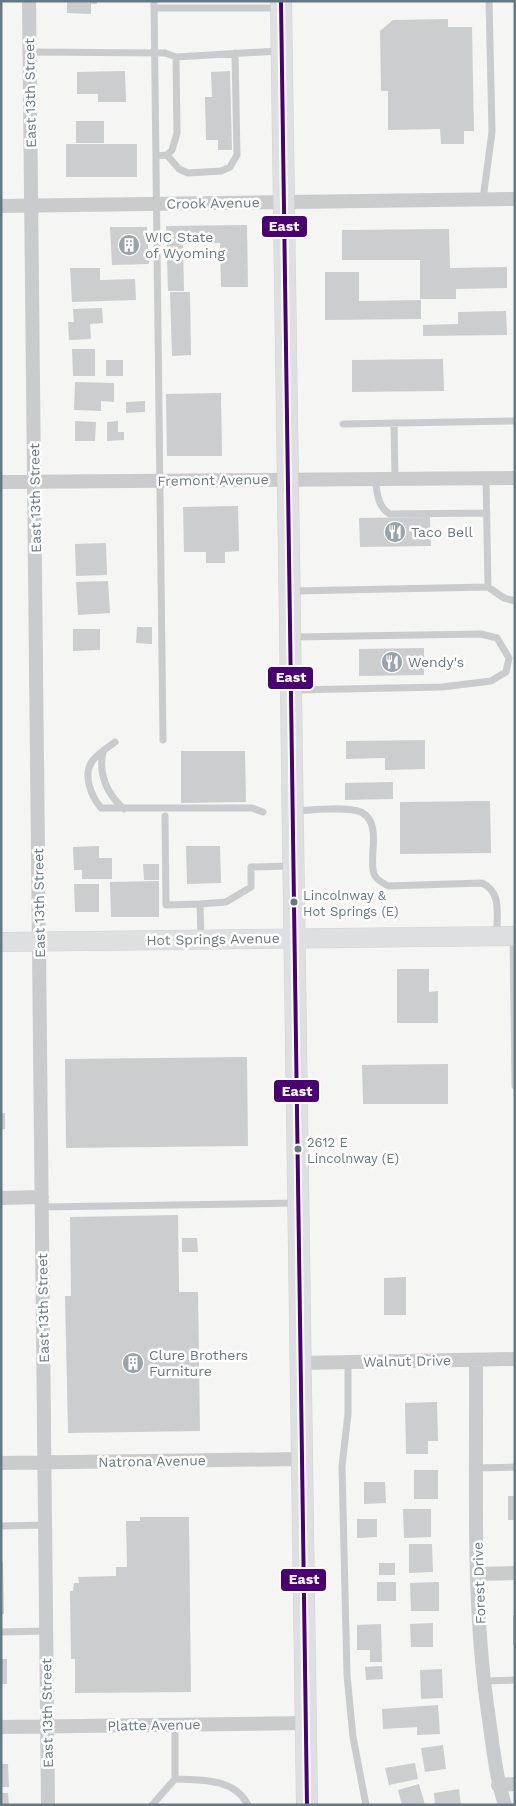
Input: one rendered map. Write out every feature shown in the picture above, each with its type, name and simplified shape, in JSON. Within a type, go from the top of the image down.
[{"type":"main road","points":[[281,4],[307,1805]]},
{"type":"street","name":"East 13th Street","points":[[30,1],[48,1805]]},
{"type":"street","name":"Crook Avenue","points":[[1,206],[515,199]]},
{"type":"street","name":"Fremont Avenue","points":[[1,482],[515,478]]},
{"type":"street","name":"Hot Springs Avenue","points":[[1,942],[508,936]]},
{"type":"street","points":[[1,1198],[42,1202]]},
{"type":"street","name":"Walnut Drive","points":[[300,1363],[515,1359]]},
{"type":"street","name":"Forest Drive","points":[[476,1360],[477,1574],[483,1681],[498,1784],[505,1805]]},
{"type":"street","name":"Natrona Avenue","points":[[1,1463],[302,1460]]},
{"type":"street","points":[[477,1574],[515,1573]]},
{"type":"street","name":"Platte Avenue","points":[[1,1726],[306,1722]]},
{"type":"street","points":[[498,1784],[515,1784]]},
{"type":"lane","points":[[483,199],[492,132],[489,1]]},
{"type":"lane","points":[[163,740],[154,4],[281,4]]},
{"type":"lane","points":[[30,52],[168,53],[176,57],[282,51]]},
{"type":"lane","points":[[167,155],[179,169],[188,173],[221,171],[230,167],[238,155],[235,54]]},
{"type":"lane","points":[[156,156],[167,155],[172,150],[177,133],[176,57]]},
{"type":"lane","points":[[344,424],[515,421]]},
{"type":"lane","points":[[394,423],[395,478]]},
{"type":"lane","points":[[376,478],[378,499],[386,512],[390,514],[487,513]]},
{"type":"lane","points":[[486,478],[488,587]]},
{"type":"lane","points":[[290,591],[488,587],[504,598],[515,601]]},
{"type":"lane","points":[[290,637],[481,634],[498,638],[512,658],[506,672],[491,681],[442,687],[291,690]]},
{"type":"lane","points":[[115,742],[90,766],[89,788],[93,799],[101,808],[252,808],[264,812]]},
{"type":"lane","points":[[103,752],[100,762],[102,776],[113,799],[124,809]]},
{"type":"lane","points":[[293,811],[349,810],[360,812],[368,818],[373,835],[374,874],[380,882],[388,886],[482,883],[492,887],[496,894],[508,936],[515,1086]]},
{"type":"lane","points":[[165,816],[166,905],[226,902],[251,887],[251,867],[293,866]]},
{"type":"lane","points":[[200,904],[201,939]]},
{"type":"lane","points":[[42,1202],[298,1203]]},
{"type":"lane","points":[[348,1362],[348,1414],[342,1466],[347,1675],[353,1737],[366,1805]]},
{"type":"lane","points":[[477,1468],[515,1467]]},
{"type":"lane","points":[[1,1526],[45,1526]]},
{"type":"lane","points":[[1,1632],[46,1631]]},
{"type":"lane","points":[[483,1681],[515,1680]]},
{"type":"lane","points":[[156,1803],[175,1778],[175,1724]]},
{"type":"lane","points":[[175,1778],[215,1780],[236,1790],[248,1805]]},
{"type":"building","points":[[67,1],[97,1],[97,4],[91,4],[91,14],[67,13]]},
{"type":"building","points":[[448,19],[448,27],[472,27],[474,131],[464,131],[464,144],[441,144],[440,129],[388,130],[388,91],[381,91],[380,31],[393,20]]},
{"type":"building","points":[[125,71],[126,102],[98,102],[98,94],[77,94],[77,72]]},
{"type":"building","points":[[230,71],[232,150],[218,150],[218,140],[206,140],[205,97],[212,97],[211,72]]},
{"type":"building","points":[[76,121],[104,121],[104,143],[76,143]]},
{"type":"building","points":[[66,144],[137,144],[137,177],[66,177]]},
{"type":"building","points":[[247,225],[248,287],[221,287],[220,243],[183,244],[184,291],[168,291],[166,226]]},
{"type":"building","name":"WIC State of Wyoming","points":[[110,227],[147,227],[149,264],[112,265]]},
{"type":"building","points":[[449,229],[450,268],[507,267],[507,288],[456,289],[456,299],[420,299],[420,260],[342,260],[342,230]]},
{"type":"building","points":[[70,268],[100,268],[100,280],[135,279],[136,300],[72,302]]},
{"type":"building","points":[[325,272],[359,272],[359,301],[421,300],[421,319],[325,320]]},
{"type":"building","points":[[170,292],[190,292],[191,355],[172,356]]},
{"type":"building","points":[[102,308],[103,323],[90,324],[91,339],[69,340],[68,322],[74,322],[73,309]]},
{"type":"building","points":[[506,311],[507,335],[423,336],[423,325],[458,324],[458,312]]},
{"type":"building","points":[[72,349],[95,349],[95,376],[73,376]]},
{"type":"building","points":[[443,359],[444,391],[352,392],[352,360]]},
{"type":"building","points":[[106,360],[123,360],[123,376],[106,376]]},
{"type":"building","points":[[75,382],[114,383],[114,402],[101,401],[101,411],[74,410]]},
{"type":"building","points":[[221,393],[222,456],[167,456],[166,394]]},
{"type":"building","points":[[145,401],[145,412],[126,413],[126,402]]},
{"type":"building","points":[[75,421],[96,422],[95,441],[75,441]]},
{"type":"building","points":[[118,421],[118,432],[124,432],[124,440],[107,441],[107,422]]},
{"type":"building","points":[[238,506],[239,551],[225,552],[225,563],[206,563],[206,552],[184,552],[183,507]]},
{"type":"building","name":"Taco Bell","points":[[430,517],[431,546],[360,547],[359,518]]},
{"type":"building","points":[[106,543],[107,575],[76,576],[75,544]]},
{"type":"building","points":[[108,581],[110,613],[78,615],[76,582]]},
{"type":"building","points":[[137,627],[152,627],[152,644],[136,643]]},
{"type":"building","points":[[73,629],[100,629],[100,650],[73,651]]},
{"type":"building","name":"Wendy's","points":[[424,648],[424,675],[359,676],[359,649]]},
{"type":"building","points":[[425,740],[425,769],[385,770],[385,758],[346,759],[346,741]]},
{"type":"building","points":[[181,751],[245,751],[246,802],[181,803]]},
{"type":"building","points":[[393,782],[393,799],[345,800],[345,783]]},
{"type":"building","points":[[490,801],[491,853],[400,854],[400,802]]},
{"type":"building","points":[[99,846],[99,858],[112,858],[112,879],[82,879],[82,870],[74,870],[73,847]]},
{"type":"building","points":[[186,846],[220,846],[221,883],[187,884]]},
{"type":"building","points":[[143,864],[159,864],[159,880],[144,880]]},
{"type":"building","points":[[159,881],[159,917],[111,917],[110,882]]},
{"type":"building","points":[[74,884],[99,884],[99,912],[75,912]]},
{"type":"building","points":[[397,969],[429,969],[429,992],[438,991],[438,1023],[397,1023]]},
{"type":"building","points":[[247,1057],[248,1146],[66,1148],[65,1059]]},
{"type":"building","points":[[448,1064],[448,1104],[363,1104],[362,1065]]},
{"type":"building","points":[[1,1113],[5,1113],[5,1129],[1,1129]]},
{"type":"building","name":"Clure Brothers Furniture","points":[[178,1215],[179,1292],[198,1292],[200,1431],[68,1433],[65,1296],[71,1296],[70,1217]]},
{"type":"building","points":[[182,1238],[197,1238],[198,1252],[182,1252]]},
{"type":"building","points":[[406,1277],[406,1315],[384,1315],[384,1278]]},
{"type":"building","points":[[437,1402],[438,1441],[428,1441],[428,1454],[406,1454],[405,1403]]},
{"type":"building","points":[[414,1470],[438,1470],[438,1499],[414,1499]]},
{"type":"building","points":[[364,1482],[385,1482],[386,1503],[364,1504]]},
{"type":"building","points":[[508,1496],[515,1496],[515,1520],[508,1520]]},
{"type":"building","points":[[403,1509],[431,1509],[431,1537],[404,1538]]},
{"type":"building","points":[[140,1517],[189,1517],[191,1692],[75,1693],[75,1659],[71,1659],[70,1591],[73,1591],[74,1583],[79,1583],[78,1577],[116,1576],[116,1567],[127,1567],[126,1521],[140,1521]]},
{"type":"building","points":[[357,1519],[377,1519],[377,1537],[357,1538]]},
{"type":"building","points":[[409,1544],[432,1544],[433,1572],[409,1573]]},
{"type":"building","points":[[1,1562],[3,1562],[4,1614],[1,1614]]},
{"type":"building","points":[[379,1563],[395,1563],[395,1575],[379,1575]]},
{"type":"building","points":[[377,1582],[396,1582],[396,1601],[377,1601]]},
{"type":"building","points":[[439,1582],[439,1611],[411,1611],[410,1583]]},
{"type":"building","points":[[513,1615],[515,1615],[515,1645],[513,1645]]},
{"type":"building","points":[[433,1623],[433,1647],[411,1647],[410,1624]]},
{"type":"building","points":[[381,1624],[382,1662],[370,1662],[370,1650],[357,1650],[357,1625]]},
{"type":"building","points":[[1,1659],[7,1659],[7,1684],[1,1684]]},
{"type":"building","points":[[382,1666],[383,1679],[366,1680],[365,1667]]},
{"type":"building","points":[[442,1669],[443,1698],[421,1699],[420,1670]]},
{"type":"building","points":[[438,1705],[440,1734],[417,1735],[417,1727],[383,1729],[382,1709]]},
{"type":"building","points":[[443,1745],[446,1769],[425,1772],[421,1748]]},
{"type":"building","points":[[415,1763],[418,1779],[389,1785],[385,1768]]},
{"type":"building","points":[[1,1764],[8,1764],[9,1787],[1,1787]]},
{"type":"building","points":[[419,1784],[425,1805],[402,1805],[398,1790]]},
{"type":"building","points":[[459,1789],[461,1805],[435,1805],[434,1793]]},
{"type":"building","points":[[1,1793],[8,1793],[9,1805],[1,1805]]},
{"type":"transit line","name":"East","points":[[281,1],[307,1805]]},
{"type":"place","name":"WIC State of Wyoming","points":[[129,245]]},
{"type":"place","name":"Taco Bell","points":[[395,532]]},
{"type":"place","name":"Wendy's","points":[[392,662]]},
{"type":"place","name":"Lincolnway & Hot Springs (E)","points":[[294,902]]},
{"type":"place","name":"2612 E Lincolnway (E)","points":[[298,1149]]},
{"type":"place","name":"Clure Brothers Furniture","points":[[133,1363]]}]
